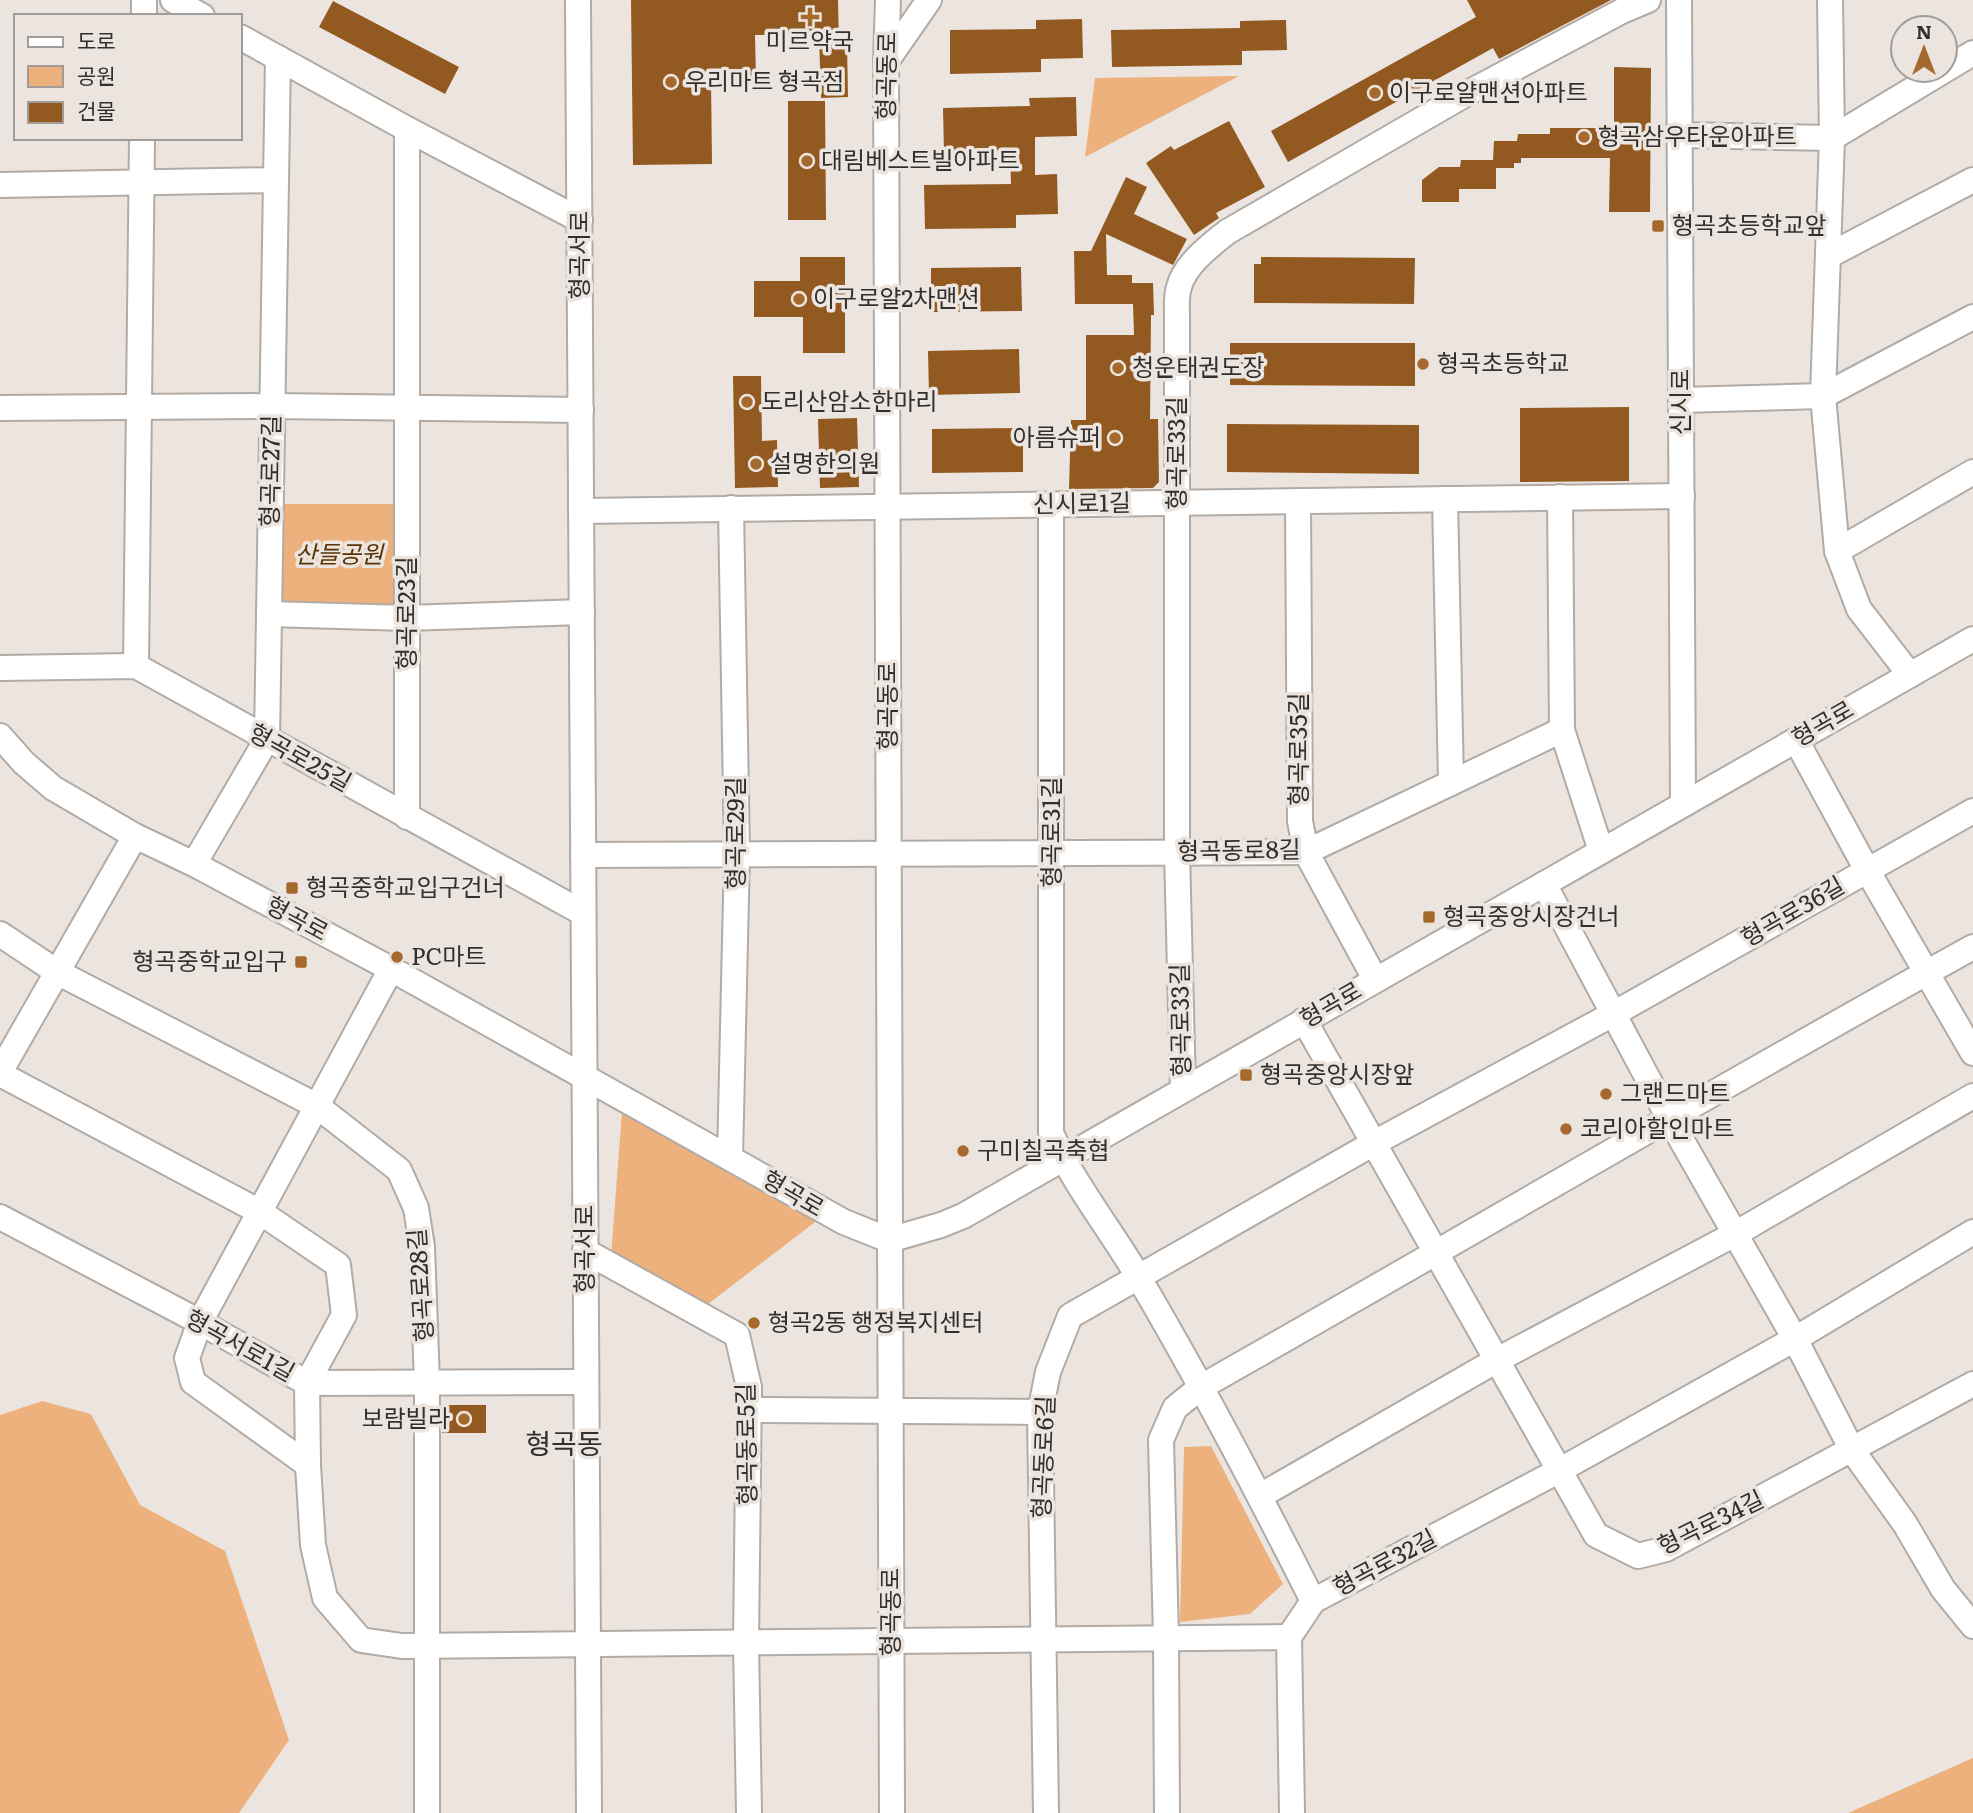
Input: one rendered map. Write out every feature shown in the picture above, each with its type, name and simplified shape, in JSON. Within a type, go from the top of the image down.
[{"type":"street","points":[[173,0],[198,14]]},
{"type":"street","name":"형곡서로","points":[[578,0],[589,1813]]},
{"type":"street","name":"형곡동로","points":[[888,0],[886,63],[892,1813]]},
{"type":"street","points":[[886,63],[929,0]]},
{"type":"street","name":"형곡로33길","points":[[1183,1089],[1177,852],[1179,286],[1188,269],[1227,232],[1464,95],[1622,11],[1648,0]]},
{"type":"street","name":"신시로","points":[[1679,0],[1683,804]]},
{"type":"street","points":[[1830,0],[1832,138],[1823,396],[1837,551],[1859,609],[1910,675]]},
{"type":"street","points":[[242,38],[580,220]]},
{"type":"street","points":[[1679,135],[1832,138],[1973,53]]},
{"type":"street","name":"형곡로27길","points":[[194,864],[267,739],[278,58]]},
{"type":"street","name":"형곡로23길","points":[[407,129],[407,817]]},
{"type":"street","points":[[136,666],[142,140]]},
{"type":"street","points":[[0,185],[275,180]]},
{"type":"street","points":[[1828,256],[1973,180]]},
{"type":"street","points":[[1681,400],[1823,396],[1973,317]]},
{"type":"street","points":[[0,408],[272,406],[580,410]]},
{"type":"street","points":[[1837,551],[1973,472]]},
{"type":"street","name":"신시로1길","points":[[887,506],[1682,496]]},
{"type":"street","points":[[1560,497],[1562,730],[1601,851]]},
{"type":"street","points":[[1445,499],[1451,783]]},
{"type":"street","name":"형곡로35길","points":[[1298,501],[1300,821],[1306,852],[1376,979]]},
{"type":"street","name":"형곡로31길","points":[[1051,504],[1052,1133],[1062,1158]]},
{"type":"street","points":[[581,511],[887,506]]},
{"type":"street","name":"형곡로29길","points":[[730,1158],[737,854],[732,508]]},
{"type":"street","points":[[269,614],[407,618],[582,612]]},
{"type":"street","name":"형곡로","points":[[0,736],[17,756],[53,788],[135,836],[194,864],[391,969],[844,1222],[889,1240],[963,1216],[1973,639]]},
{"type":"street","name":"형곡로25길","points":[[0,668],[136,666],[583,913]]},
{"type":"street","name":"형곡동로8길","points":[[889,853],[1306,852],[1562,730]]},
{"type":"street","points":[[1796,740],[1867,870],[1973,1053]]},
{"type":"street","name":"형곡로36길","points":[[1615,1013],[1973,811]]},
{"type":"street","points":[[135,836],[0,1073],[260,1212],[338,1265],[344,1315],[307,1383],[308,1465],[313,1545],[325,1598],[361,1640],[402,1646],[427,1646],[1289,1637]]},
{"type":"street","points":[[583,855],[889,853]]},
{"type":"street","points":[[1544,884],[1669,1118],[1795,1339],[1852,1450],[1905,1524],[1943,1589],[1973,1626]]},
{"type":"street","name":"형곡로28길","points":[[0,934],[57,972],[317,1106],[399,1170],[416,1208],[422,1247],[427,1382]]},
{"type":"street","points":[[1167,1813],[1161,1440],[1175,1408],[1201,1387],[1973,947]]},
{"type":"street","points":[[308,1465],[193,1382],[187,1357],[200,1322],[391,969]]},
{"type":"street","points":[[1139,1277],[1374,1143],[1615,1013]]},
{"type":"street","name":"형곡로34길","points":[[1304,1020],[1596,1535],[1638,1556],[1666,1549],[1852,1450]]},
{"type":"street","points":[[1260,1496],[1497,1360],[1735,1234],[1973,1096]]},
{"type":"street","name":"형곡로32길","points":[[1062,1158],[1139,1277],[1260,1496],[1313,1601],[1560,1470]]},
{"type":"street","name":"형곡서로1길","points":[[2,1223],[200,1322],[307,1383],[586,1382]]},
{"type":"street","points":[[1560,1470],[1795,1339],[1973,1232]]},
{"type":"street","name":"형곡동로5길","points":[[586,1251],[737,1335],[749,1387],[750,1410],[746,1643],[750,1813]]},
{"type":"street","name":"형곡동로6길","points":[[1046,1813],[1040,1412],[1048,1372],[1070,1316],[1139,1277]]},
{"type":"street","points":[[427,1382],[427,1813]]},
{"type":"street","points":[[1852,1450],[1973,1384]]},
{"type":"street","points":[[750,1410],[1040,1412]]},
{"type":"street","points":[[1292,1813],[1289,1637],[1313,1601]]},
{"type":"green space","points":[[1239,76],[1085,157],[1095,78]]},
{"type":"green space","name":"산들공원","points":[[282,504],[395,504],[395,605],[282,605]]},
{"type":"green space","points":[[622,1112],[819,1219],[708,1304],[611,1256]]},
{"type":"green space","points":[[42,1401],[91,1414],[140,1505],[225,1551],[289,1740],[239,1813],[0,1813],[0,1415]]},
{"type":"green space","points":[[1211,1446],[1283,1584],[1250,1614],[1180,1622],[1184,1447]]},
{"type":"green space","points":[[1973,1758],[1973,1813],[1848,1813]]},
{"type":"building","name":"우리마트 형곡점","points":[[631,0],[838,0],[839,43],[847,42],[848,97],[821,98],[819,35],[755,35],[756,78],[711,79],[712,164],[633,165]]},
{"type":"building","name":"이구로얄맨션아파트","points":[[1467,0],[1611,0],[1499,59],[1493,48],[1288,162],[1271,131],[1476,17]]},
{"type":"building","points":[[333,1],[459,67],[445,94],[319,27]]},
{"type":"building","points":[[1082,19],[1083,58],[1041,59],[1041,72],[950,74],[950,30],[1036,29],[1036,20]]},
{"type":"building","points":[[1286,20],[1287,50],[1242,51],[1242,65],[1112,67],[1111,30],[1240,28],[1240,21]]},
{"type":"building","name":"형곡삼우타운아파트","points":[[1614,67],[1651,68],[1650,212],[1609,212],[1610,158],[1521,158],[1521,163],[1514,163],[1514,168],[1496,168],[1496,189],[1459,189],[1459,202],[1422,202],[1422,180],[1439,167],[1460,167],[1461,160],[1493,160],[1494,141],[1517,141],[1518,134],[1550,134],[1550,128],[1614,128]]},
{"type":"building","points":[[1076,97],[1077,136],[1035,137],[1035,175],[1057,174],[1058,214],[1016,215],[1016,228],[925,229],[924,185],[1011,184],[1010,150],[944,152],[943,108],[1030,106],[1029,98]]},
{"type":"building","name":"대림베스트빌아파트","points":[[788,101],[825,101],[826,220],[788,220]]},
{"type":"building","points":[[1229,121],[1265,187],[1216,213],[1219,218],[1194,235],[1146,163],[1171,146],[1174,150]]},
{"type":"building","points":[[1126,177],[1147,187],[1134,214],[1187,239],[1173,265],[1106,234],[1107,275],[1132,275],[1132,283],[1153,283],[1150,419],[1158,419],[1159,482],[1153,488],[1069,489],[1071,420],[1086,420],[1086,335],[1134,335],[1133,304],[1075,304],[1074,251],[1091,251]]},
{"type":"building","name":"이구로얄2차맨션","points":[[800,257],[845,257],[845,353],[803,353],[803,317],[754,317],[754,281],[800,281]]},
{"type":"building","points":[[1261,257],[1415,258],[1414,304],[1254,303],[1254,264],[1261,264]]},
{"type":"building","points":[[1021,267],[1022,311],[931,312],[931,268]]},
{"type":"building","points":[[1230,343],[1415,343],[1415,386],[1230,385]]},
{"type":"building","points":[[1019,349],[1020,393],[929,395],[928,351]]},
{"type":"building","points":[[733,376],[761,376],[762,441],[777,440],[778,487],[735,488]]},
{"type":"building","points":[[1629,407],[1629,481],[1520,482],[1520,408]]},
{"type":"building","points":[[857,418],[859,487],[820,488],[818,419]]},
{"type":"building","points":[[1227,424],[1419,425],[1419,474],[1227,472]]},
{"type":"building","points":[[1023,428],[1023,472],[932,473],[932,429]]},
{"type":"building","name":"보람빌라","points":[[442,1405],[486,1405],[486,1433],[442,1433]]},
{"type":"place","name":"미르약국","points":[[810,17]]},
{"type":"place","name":"우리마트 형곡점","points":[[671,82]]},
{"type":"place","name":"이구로얄맨션아파트","points":[[1375,93]]},
{"type":"place","name":"형곡삼우타운아파트","points":[[1584,137]]},
{"type":"place","name":"대림베스트빌아파트","points":[[807,161]]},
{"type":"place","name":"형곡초등학교앞","points":[[1658,226]]},
{"type":"place","name":"이구로얄2차맨션","points":[[799,299]]},
{"type":"place","name":"형곡초등학교","points":[[1423,364]]},
{"type":"place","name":"청운태권도장","points":[[1118,368]]},
{"type":"place","name":"도리산암소한마리","points":[[747,402]]},
{"type":"place","name":"아름슈퍼","points":[[1115,438]]},
{"type":"place","name":"설명한의원","points":[[756,464]]},
{"type":"place","name":"형곡중학교입구건너","points":[[292,888]]},
{"type":"place","name":"형곡중앙시장건너","points":[[1429,917]]},
{"type":"place","name":"PC마트","points":[[397,957]]},
{"type":"place","name":"형곡중학교입구","points":[[301,962]]},
{"type":"place","name":"형곡중앙시장앞","points":[[1246,1075]]},
{"type":"place","name":"그랜드마트","points":[[1606,1094]]},
{"type":"place","name":"코리아할인마트","points":[[1566,1129]]},
{"type":"place","name":"구미칠곡축협","points":[[963,1151]]},
{"type":"place","name":"형곡2동 행정복지센터","points":[[754,1323]]},
{"type":"place","name":"보람빌라","points":[[464,1419]]},
{"type":"district","name":"형곡동","points":[[564,1444]]}]
